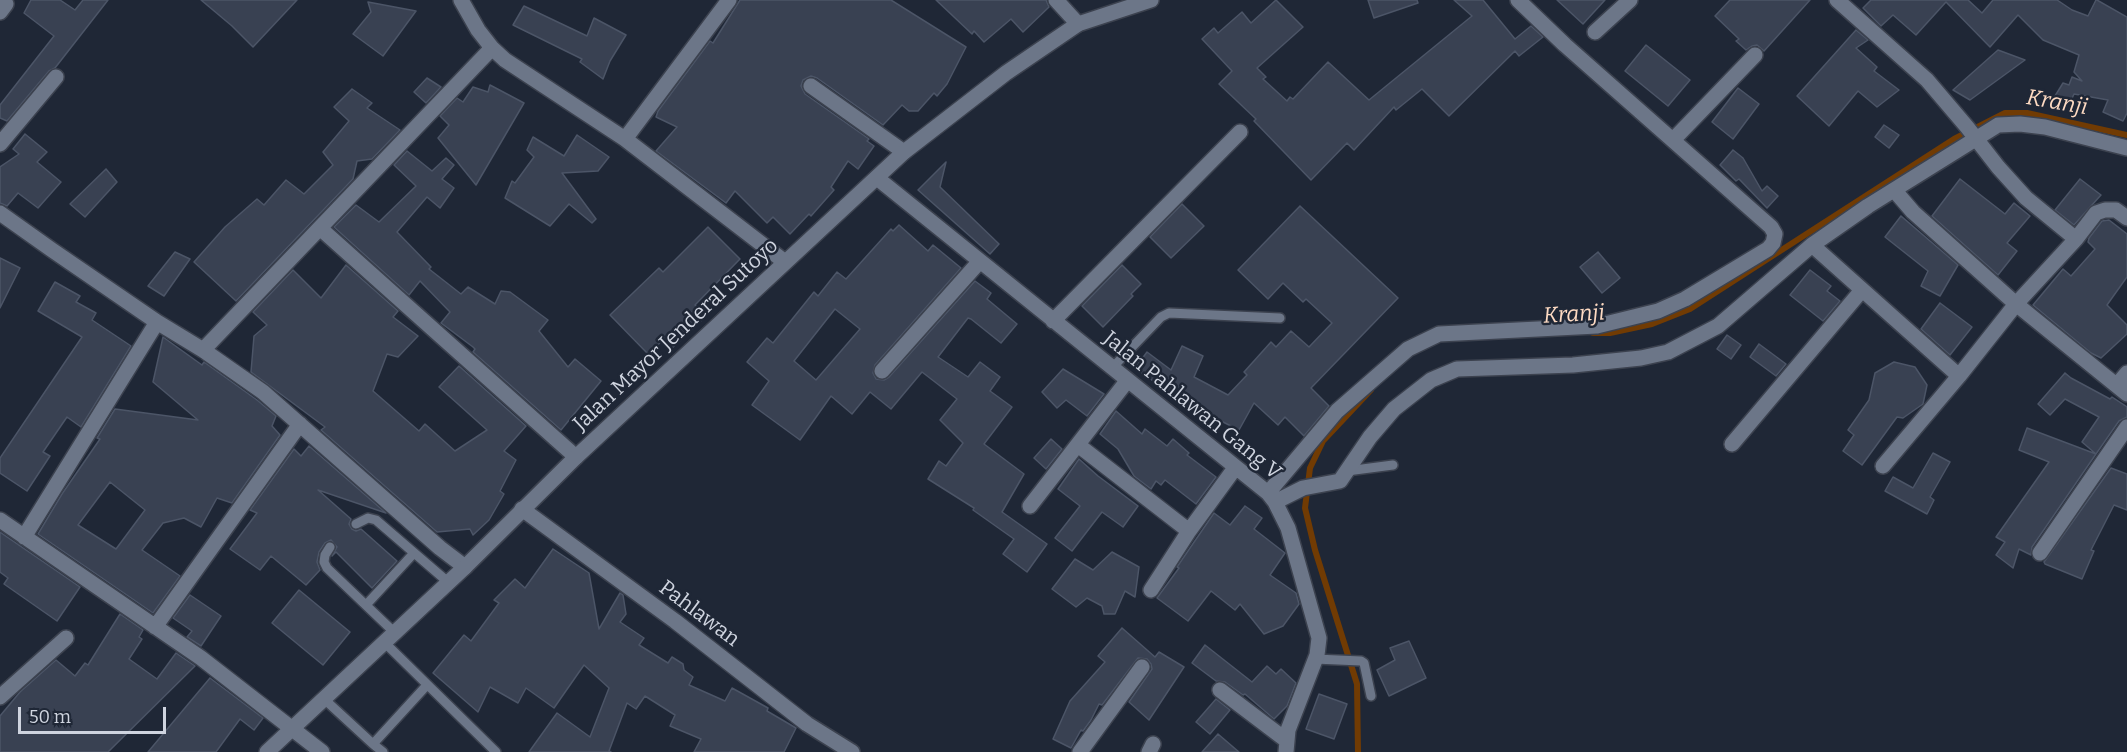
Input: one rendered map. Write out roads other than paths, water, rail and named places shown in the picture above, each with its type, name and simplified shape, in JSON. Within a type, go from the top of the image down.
[{"type":"street","points":[[461,0],[478,30],[504,60],[625,139],[785,262]]},
{"type":"street","points":[[625,139],[729,0]]},
{"type":"street","points":[[1056,0],[1077,24]]},
{"type":"street","name":"Jalan Mayor Jenderal Sutoyo","points":[[267,752],[465,567],[576,457],[904,152],[1006,73],[1077,24],[1151,0]]},
{"type":"street","points":[[1272,498],[1337,411],[1408,348],[1439,334],[1597,326],[1658,311],[1685,299],[1768,249],[1773,243],[1775,234],[1771,227],[1565,45],[1518,0]]},
{"type":"street","points":[[1595,32],[1630,0]]},
{"type":"street","points":[[1837,0],[1926,80],[2026,198],[2076,239]]},
{"type":"street","points":[[203,350],[492,48]]},
{"type":"street","points":[[1673,140],[1755,55]]},
{"type":"street","points":[[0,144],[56,76]]},
{"type":"street","points":[[810,86],[904,152]]},
{"type":"street","points":[[1272,498],[1343,476],[1370,437],[1394,409],[1431,380],[1457,369],[1573,365],[1641,358],[1668,352],[1718,326],[1812,245],[1894,191],[1972,135],[1998,125],[2020,124],[2045,127],[2127,148]]},
{"type":"street","points":[[1053,321],[1240,132]]},
{"type":"street","name":"Jalan Pahlawan Gang V","points":[[877,178],[1272,498],[1288,528],[1315,620],[1319,646],[1286,746]]},
{"type":"street","points":[[1894,191],[1914,212],[2071,351],[2124,384]]},
{"type":"street","points":[[1883,466],[2016,304],[2076,239],[2096,213],[2116,210],[2127,218]]},
{"type":"street","points":[[0,213],[263,392],[440,548],[465,567]]},
{"type":"street","points":[[321,229],[576,457]]},
{"type":"street","points":[[1812,245],[1959,376]]},
{"type":"street","points":[[882,371],[980,261]]},
{"type":"street","points":[[1732,444],[1862,290]]},
{"type":"street","points":[[24,537],[157,322]]},
{"type":"street","points":[[1030,506],[1127,381]]},
{"type":"street","points":[[155,627],[300,424]]},
{"type":"street","points":[[2040,553],[2127,427]]},
{"type":"street","points":[[1078,446],[1189,531]]},
{"type":"street","points":[[1151,590],[1189,531],[1235,468]]},
{"type":"street","name":"Pahlawan","points":[[522,509],[675,621],[807,724],[852,752]]},
{"type":"street","points":[[0,520],[201,657],[321,752]]},
{"type":"street","points":[[0,697],[66,638]]},
{"type":"street","points":[[1080,752],[1142,667]]},
{"type":"street","points":[[1220,690],[1286,746]]},
{"type":"lane","points":[[1112,368],[1161,317],[1169,313],[1280,318]]},
{"type":"lane","points":[[1343,476],[1393,465]]},
{"type":"lane","points":[[356,524],[368,518],[376,520],[448,582]]},
{"type":"lane","points":[[330,547],[325,555],[324,562],[327,568],[366,605],[427,685],[496,752]]},
{"type":"lane","points":[[366,605],[414,553]]},
{"type":"lane","points":[[1316,658],[1364,663],[1371,696]]},
{"type":"lane","points":[[373,744],[427,685]]},
{"type":"lane","points":[[323,698],[382,752]]},
{"type":"waterway","name":"Kranji","points":[[1593,333],[1610,333],[1652,324],[1690,309],[1954,139],[2005,113],[2027,113],[2127,135]]},
{"type":"waterway","name":"Kranji","points":[[1358,752],[1357,684],[1315,550],[1305,508],[1310,468],[1323,441],[1371,390]]}]
